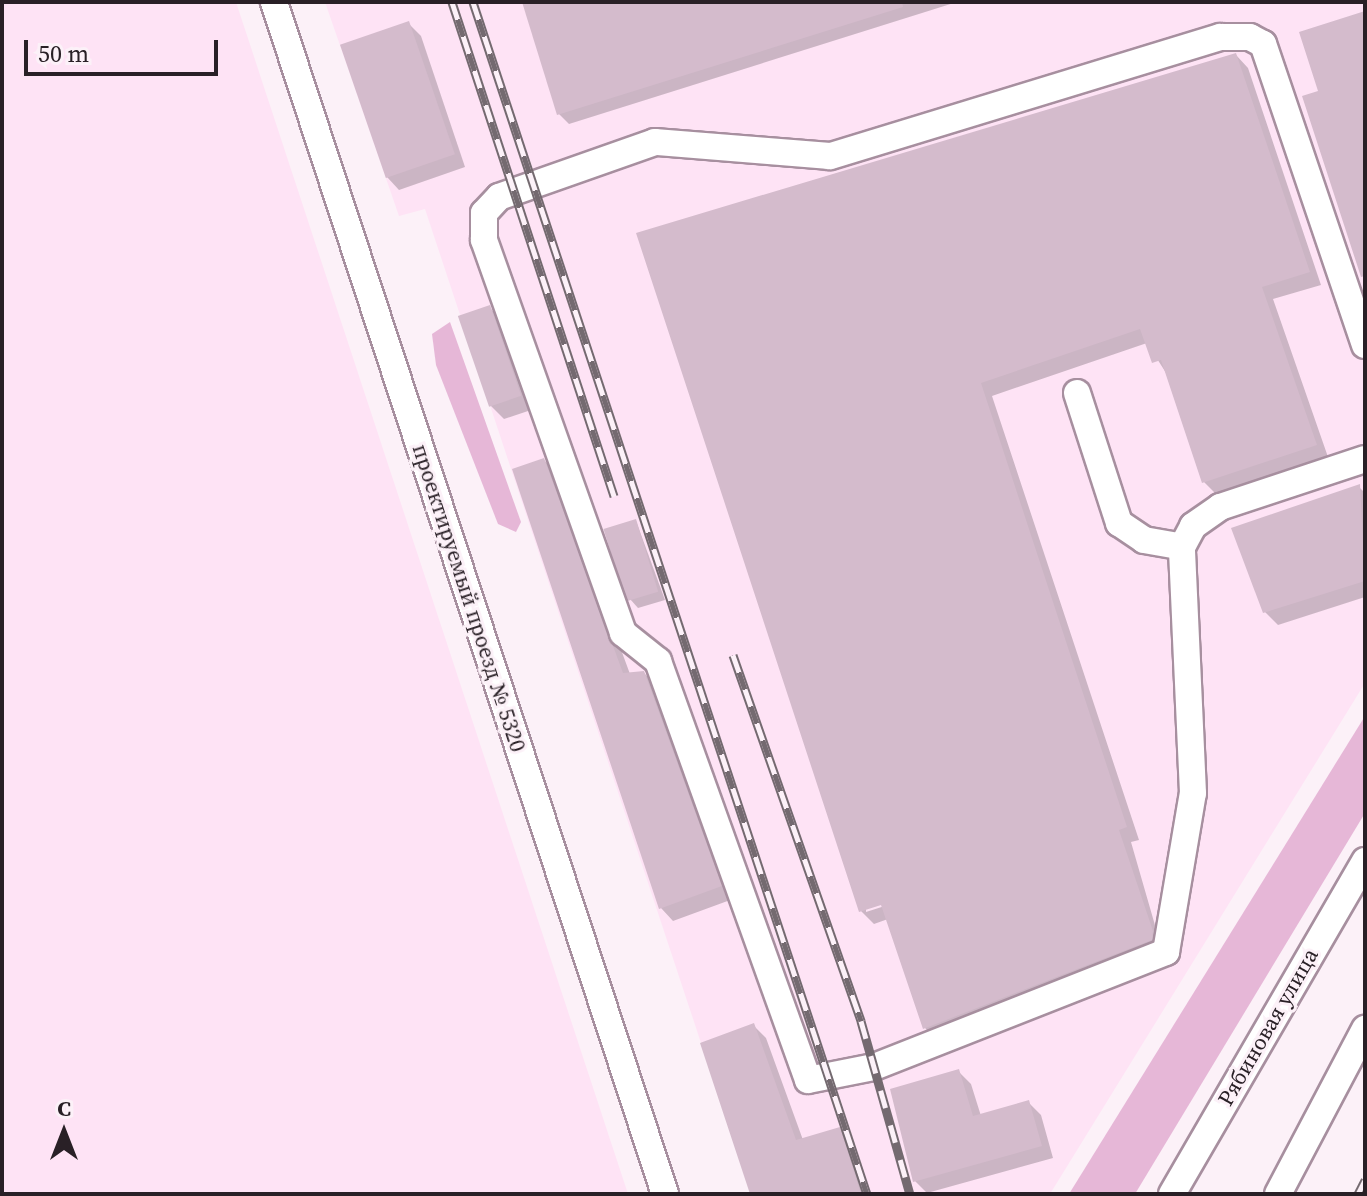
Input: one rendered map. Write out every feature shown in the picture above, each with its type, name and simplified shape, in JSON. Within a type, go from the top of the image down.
[{"type":"street","name":"проектируемый проезд № 5320","points":[[274,2],[665,1194]]},
{"type":"street","points":[[1365,345],[1263,44],[1250,37],[1220,37],[830,156],[655,142],[499,197],[484,213],[484,240],[623,633],[658,661],[808,1080],[874,1067],[1166,952],[1193,793],[1182,547],[1193,526],[1220,507],[1365,459]]},
{"type":"street","points":[[1077,393],[1119,523],[1144,540],[1182,547]]},
{"type":"street","name":"Рябиновая улица","points":[[1172,1194],[1365,861]]},
{"type":"street","points":[[1278,1194],[1365,1029]]},
{"type":"shaded area","points":[[2,2],[236,2],[628,1194],[2,1194]]},
{"type":"shaded area","points":[[325,2],[1365,2],[1365,683],[1050,1194],[751,1194],[425,209],[399,216]]},
{"type":"shaded area","points":[[450,322],[521,522],[516,532],[498,524],[436,365],[432,334]]},
{"type":"shaded area","points":[[1365,716],[1365,813],[1135,1194],[1069,1194]]},
{"type":"building","points":[[522,2],[902,2],[903,7],[557,115]]},
{"type":"building","points":[[1365,11],[1365,276],[1361,277],[1302,96],[1318,91],[1299,32]]},
{"type":"building","points":[[409,21],[455,154],[386,178],[340,45]]},
{"type":"building","points":[[1236,53],[1310,272],[1262,287],[1317,445],[1202,483],[1161,360],[1152,363],[1140,329],[981,383],[1127,827],[1119,830],[1153,931],[1152,940],[923,1029],[881,905],[859,912],[636,233]]},
{"type":"building","points":[[490,305],[521,396],[489,407],[458,316]]},
{"type":"building","points":[[544,458],[623,673],[644,671],[722,886],[659,909],[512,469]]},
{"type":"building","points":[[1360,484],[1365,581],[1263,613],[1231,528]]},
{"type":"building","points":[[636,519],[658,592],[626,602],[603,529]]},
{"type":"building","points":[[754,1023],[796,1140],[840,1127],[861,1194],[750,1194],[700,1043]]},
{"type":"building","points":[[959,1069],[973,1116],[1029,1100],[1042,1146],[913,1182],[890,1089]]},
{"type":"railway","points":[[452,2],[614,496]]},
{"type":"railway","points":[[473,2],[867,1194]]},
{"type":"railway","points":[[733,655],[861,1021],[910,1194]]},
{"type":"railway","points":[[1358,1194],[1365,1180]]}]
